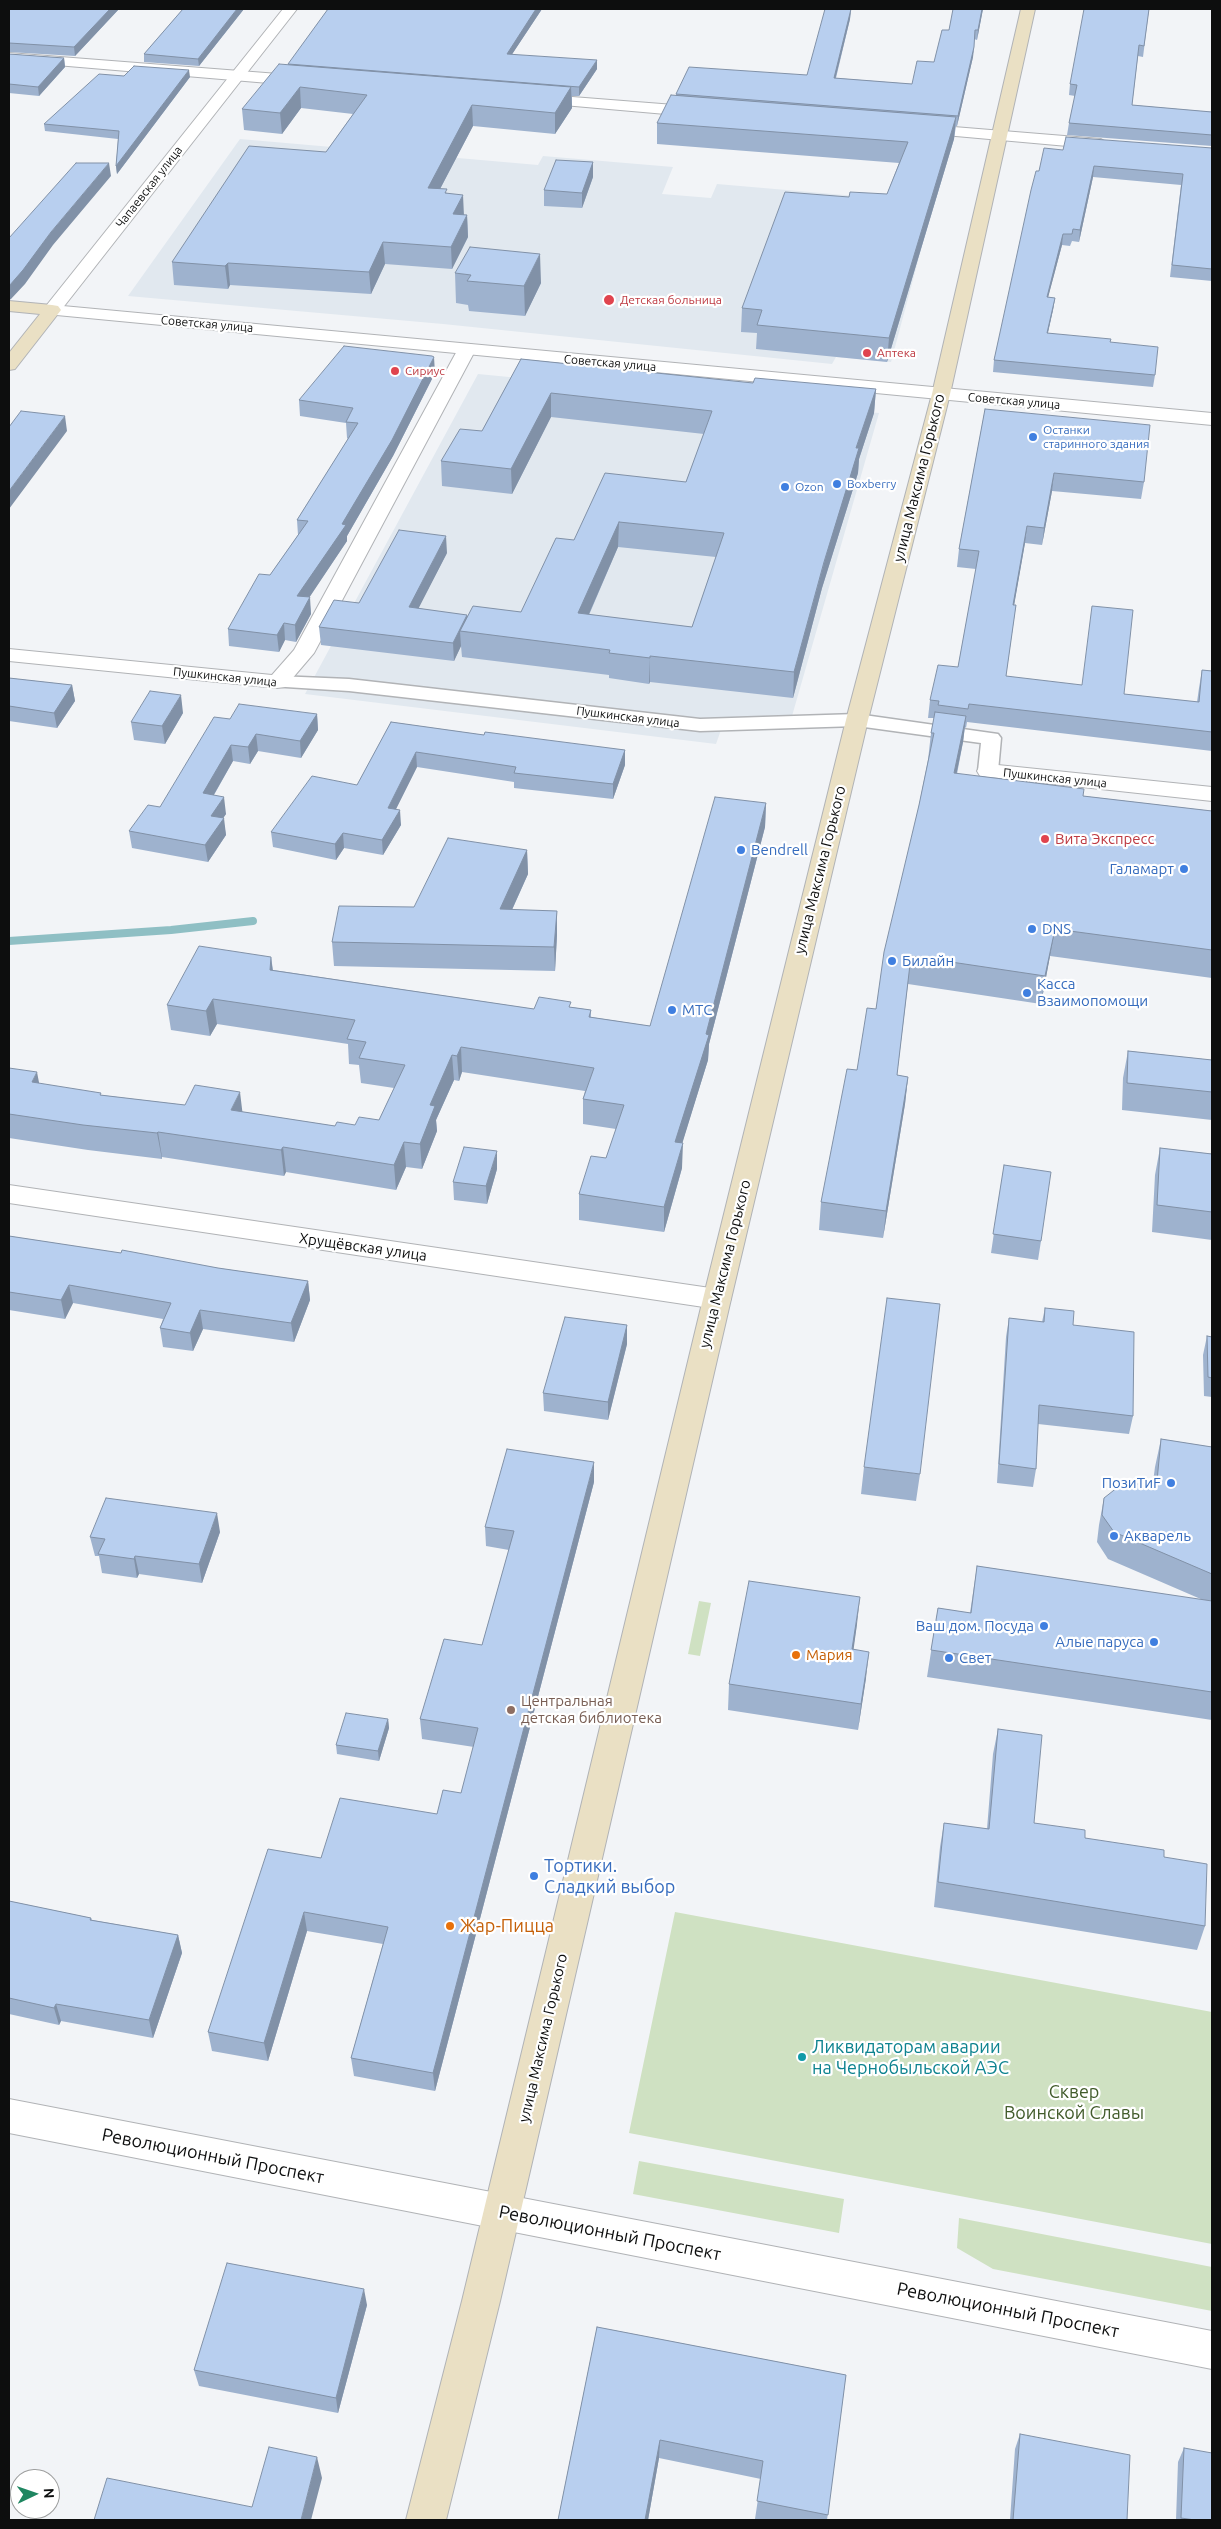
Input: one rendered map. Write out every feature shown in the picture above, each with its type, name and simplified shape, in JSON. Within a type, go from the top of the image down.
[{"type":"main road","name":"улица Максима Горького","points":[[426,2520],[502,2212],[716,1299],[857,720],[941,394],[1028,9]]},
{"type":"main road","name":"Советская улица","points":[[9,306],[52,310]]},
{"type":"main road","name":"Чапаевская улица","points":[[9,365],[52,310]]},
{"type":"street","name":"Чапаевская улица","points":[[52,310],[290,9]]},
{"type":"street","points":[[9,57],[324,82]]},
{"type":"street","points":[[518,98],[714,113]]},
{"type":"street","points":[[901,128],[1116,145]]},
{"type":"street","name":"Советская улица","points":[[52,310],[1212,419]]},
{"type":"street","points":[[276,682],[303,653],[467,349]]},
{"type":"street","name":"Пушкинская улица","points":[[9,655],[276,682],[349,685],[700,725],[857,720],[991,738],[988,771],[1212,794]]},
{"type":"street","name":"Хрущёвская улица","points":[[9,1194],[716,1299]]},
{"type":"street","name":"Революционный Проспект","points":[[9,2116],[1212,2350]]},
{"type":"shaded area","points":[[240,139],[538,165],[543,156],[673,167],[662,194],[711,198],[717,184],[856,196],[925,235],[891,362],[836,357],[832,364],[443,324],[128,296]]},
{"type":"shaded area","points":[[478,374],[879,413],[790,723],[722,727],[716,744],[305,694]]},
{"type":"green space","points":[[699,1601],[711,1603],[700,1656],[688,1654]]},
{"type":"green space","name":"Сквер Воинской Славы","points":[[675,1912],[1212,2012],[1212,2244],[629,2133]]},
{"type":"green space","points":[[639,2161],[844,2199],[839,2233],[633,2194]]},
{"type":"green space","points":[[959,2218],[1212,2267],[1212,2311],[993,2269],[957,2248]]},
{"type":"building","points":[[9,9],[110,9],[74,47],[9,43]]},
{"type":"building","points":[[183,9],[237,9],[198,59],[144,54]]},
{"type":"building","points":[[328,9],[536,9],[507,54],[597,60],[579,87],[288,64]]},
{"type":"building","points":[[825,9],[851,9],[834,78],[912,84],[917,61],[934,62],[942,30],[949,30],[953,9],[982,9],[978,30],[975,30],[974,47],[958,116],[676,94],[689,67],[807,75]]},
{"type":"building","points":[[1084,9],[1149,9],[1144,46],[1139,45],[1132,105],[1212,112],[1212,135],[1069,123],[1077,85],[1070,84]]},
{"type":"building","points":[[9,54],[64,58],[38,87],[9,84]]},
{"type":"building","points":[[279,64],[571,87],[555,113],[472,105],[428,188],[447,189],[445,193],[463,195],[453,214],[467,215],[451,247],[383,242],[369,272],[228,263],[225,266],[172,262],[249,146],[326,152],[367,95],[300,87],[280,113],[242,109]]},
{"type":"building","points":[[134,66],[189,70],[116,166],[119,131],[44,124],[99,74],[124,76]]},
{"type":"building","points":[[671,95],[956,117],[889,338],[757,325],[762,310],[742,308],[785,192],[849,197],[850,192],[887,194],[908,142],[657,123]]},
{"type":"building","points":[[1066,137],[1212,148],[1212,269],[1172,265],[1183,174],[1094,166],[1080,230],[1073,229],[1072,234],[1063,234],[1047,297],[1055,298],[1047,333],[1111,339],[1110,342],[1158,347],[1155,375],[994,360],[1036,171],[1039,171],[1044,148],[1063,150]]},
{"type":"building","points":[[556,160],[593,162],[582,193],[544,190]]},
{"type":"building","points":[[76,163],[109,163],[9,286],[9,238]]},
{"type":"building","points":[[470,247],[540,254],[524,286],[467,281],[471,275],[455,273]]},
{"type":"building","points":[[344,346],[434,357],[392,440],[342,524],[346,525],[297,596],[310,597],[295,625],[284,623],[277,635],[228,629],[259,574],[270,575],[308,521],[297,520],[358,423],[346,422],[353,408],[299,400]]},
{"type":"building","points":[[521,359],[753,383],[755,378],[876,389],[856,448],[859,448],[824,562],[794,672],[609,653],[610,650],[460,631],[473,606],[521,612],[556,538],[574,540],[605,473],[686,482],[712,411],[551,393],[511,469],[441,461],[460,429],[482,431]],"holes":[[[619,522],[724,533],[692,627],[578,613]]]},
{"type":"building","points":[[985,409],[1150,425],[1144,482],[1054,473],[1044,528],[1027,526],[1013,605],[1016,605],[1006,676],[1082,685],[1092,606],[1133,610],[1124,694],[1199,702],[1202,670],[1212,671],[1212,732],[969,704],[968,709],[938,705],[939,701],[930,700],[938,665],[958,667],[979,551],[959,549]]},
{"type":"building","points":[[21,411],[65,416],[9,491],[9,427]]},
{"type":"building","points":[[399,530],[446,536],[409,607],[467,615],[453,643],[319,627],[334,600],[359,603]]},
{"type":"building","points":[[9,678],[72,685],[54,713],[9,706]]},
{"type":"building","points":[[150,691],[181,695],[162,726],[131,722]]},
{"type":"building","points":[[239,704],[317,714],[300,741],[256,734],[248,747],[231,745],[203,793],[224,797],[211,816],[224,818],[205,845],[129,831],[148,805],[160,807],[214,717],[230,719]]},
{"type":"building","points":[[935,712],[966,716],[954,773],[1084,789],[1083,796],[1212,811],[1212,950],[1055,929],[1045,976],[911,956],[897,1075],[908,1077],[886,1211],[821,1202],[847,1069],[857,1070],[867,1008],[876,1009],[884,952],[919,805],[934,733],[931,733]]},
{"type":"building","points":[[391,722],[484,735],[485,732],[625,750],[613,784],[514,773],[516,767],[416,752],[388,808],[400,810],[382,840],[343,833],[335,844],[271,832],[312,776],[357,785]]},
{"type":"building","points":[[715,797],[766,803],[706,1034],[709,1035],[675,1142],[683,1143],[664,1207],[579,1194],[591,1156],[606,1158],[624,1105],[583,1099],[594,1068],[461,1047],[457,1056],[452,1055],[430,1105],[435,1106],[420,1144],[404,1142],[394,1165],[283,1147],[281,1150],[158,1132],[83,1125],[9,1114],[9,1068],[37,1072],[32,1082],[101,1093],[100,1095],[185,1105],[195,1085],[240,1092],[231,1110],[335,1126],[337,1122],[355,1125],[359,1117],[379,1120],[405,1065],[359,1058],[366,1042],[347,1039],[355,1020],[213,999],[206,1011],[167,1005],[199,946],[271,957],[270,970],[534,1009],[539,997],[571,1002],[569,1007],[591,1010],[589,1017],[650,1026]]},
{"type":"building","points":[[448,838],[527,850],[500,909],[557,911],[554,947],[332,942],[339,906],[414,907]]},
{"type":"building","points":[[1128,1051],[1212,1060],[1212,1092],[1127,1083]]},
{"type":"building","points":[[464,1147],[497,1151],[486,1186],[453,1182]]},
{"type":"building","points":[[1160,1148],[1212,1154],[1212,1212],[1157,1205]]},
{"type":"building","points":[[1004,1165],[1051,1172],[1041,1241],[993,1234]]},
{"type":"building","points":[[9,1236],[121,1253],[122,1250],[218,1268],[308,1281],[291,1323],[200,1310],[190,1333],[160,1328],[171,1303],[69,1285],[61,1300],[9,1292]]},
{"type":"building","points":[[887,1298],[940,1304],[920,1474],[864,1467]]},
{"type":"building","points":[[1045,1308],[1074,1311],[1073,1325],[1134,1332],[1133,1416],[1039,1405],[1036,1469],[999,1464],[1009,1318],[1044,1322]]},
{"type":"building","points":[[565,1317],[627,1325],[608,1402],[543,1393]]},
{"type":"building","points":[[1207,1336],[1212,1337],[1212,1378],[1208,1377]]},
{"type":"building","points":[[1161,1439],[1212,1447],[1212,1574],[1114,1532],[1102,1515],[1104,1498],[1118,1487],[1157,1481]]},
{"type":"building","points":[[507,1449],[594,1462],[433,2073],[351,2058],[388,1927],[304,1912],[264,2043],[208,2032],[268,1849],[321,1858],[340,1798],[437,1814],[443,1790],[461,1793],[478,1728],[420,1719],[444,1639],[482,1645],[514,1531],[485,1527]]},
{"type":"building","points":[[106,1498],[217,1513],[199,1564],[135,1556],[134,1559],[98,1554],[105,1539],[90,1537]]},
{"type":"building","points":[[977,1566],[1212,1601],[1212,1692],[931,1650],[938,1608],[971,1613]]},
{"type":"building","points":[[749,1581],[860,1597],[852,1649],[869,1652],[861,1704],[729,1684]]},
{"type":"building","points":[[346,1713],[388,1719],[378,1751],[336,1745]]},
{"type":"building","points":[[998,1729],[1042,1735],[1034,1823],[1085,1830],[1085,1838],[1164,1850],[1164,1857],[1207,1864],[1205,1926],[938,1882],[944,1823],[989,1829]]},
{"type":"building","points":[[9,1901],[91,1918],[90,1920],[178,1935],[149,2020],[56,2004],[54,2008],[9,1998]]},
{"type":"building","points":[[227,2263],[364,2289],[336,2398],[194,2370]]},
{"type":"building","points":[[597,2327],[846,2375],[828,2515],[757,2501],[763,2461],[660,2440],[645,2520],[558,2520]]},
{"type":"building","points":[[1020,2434],[1130,2455],[1127,2520],[1013,2520]]},
{"type":"building","points":[[269,2447],[317,2457],[301,2520],[94,2520],[107,2478],[252,2507]]},
{"type":"building","points":[[1184,2448],[1212,2453],[1212,2520],[1181,2518]]},
{"type":"waterway","points":[[9,941],[171,930],[253,921]]},
{"type":"place","name":"Детская больница","points":[[609,300]]},
{"type":"place","name":"Аптека","points":[[867,353]]},
{"type":"place","name":"Сириус","points":[[395,371]]},
{"type":"place","name":"Останки старинного здания","points":[[1033,437]]},
{"type":"place","name":"Boxberry","points":[[837,484]]},
{"type":"place","name":"Ozon","points":[[785,487]]},
{"type":"place","name":"Вита Экспресс","points":[[1045,839]]},
{"type":"place","name":"Bendrell","points":[[741,850]]},
{"type":"place","name":"Галамарт","points":[[1184,869]]},
{"type":"place","name":"DNS","points":[[1032,929]]},
{"type":"place","name":"Билайн","points":[[892,961]]},
{"type":"place","name":"Касса Взаимопомощи","points":[[1027,993]]},
{"type":"place","name":"МТС","points":[[672,1010]]},
{"type":"place","name":"ПозиТиF","points":[[1171,1483]]},
{"type":"place","name":"Акварель","points":[[1114,1536]]},
{"type":"place","name":"Ваш дом. Посуда","points":[[1044,1626]]},
{"type":"place","name":"Алые паруса","points":[[1154,1642]]},
{"type":"place","name":"Мария","points":[[796,1655]]},
{"type":"place","name":"Свет","points":[[949,1658]]},
{"type":"place","name":"Центральная детская библиотека","points":[[511,1710]]},
{"type":"place","name":"Тортики. Сладкий выбор","points":[[534,1876]]},
{"type":"place","name":"Жар-Пицца","points":[[450,1926]]},
{"type":"place","name":"Ликвидаторам аварии на Чернобыльской АЭС","points":[[802,2057]]}]
